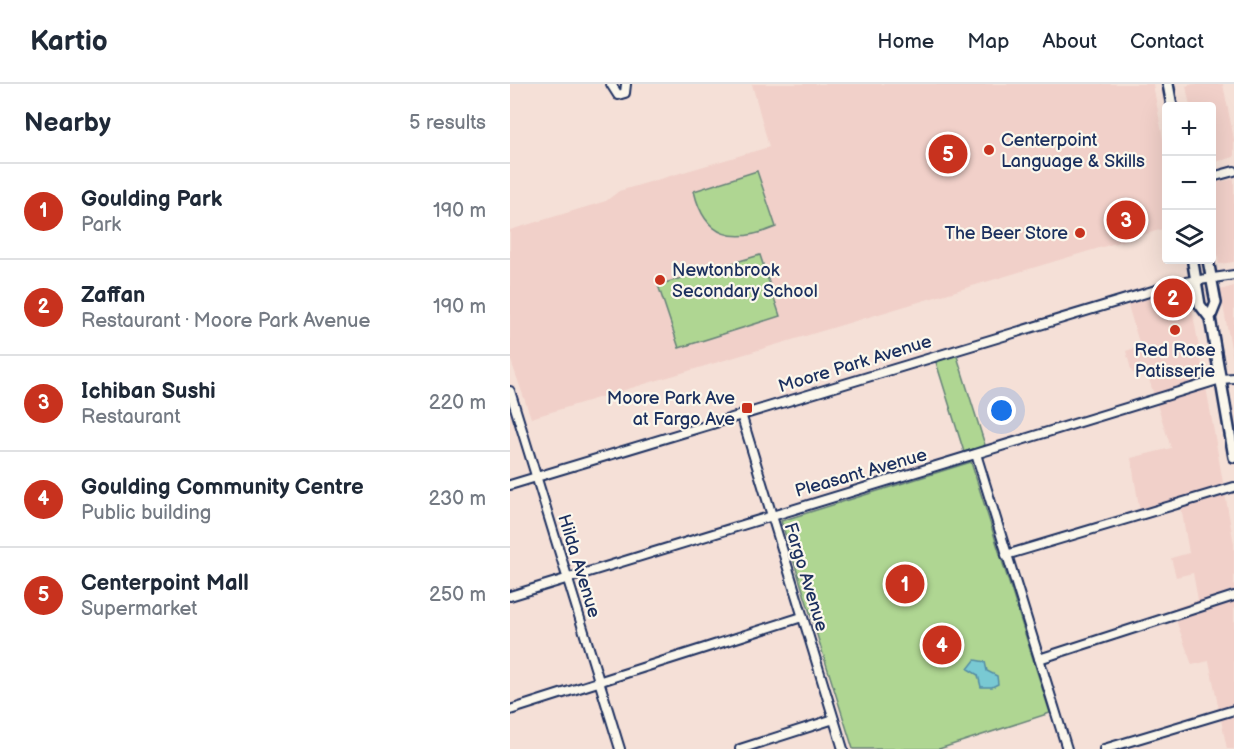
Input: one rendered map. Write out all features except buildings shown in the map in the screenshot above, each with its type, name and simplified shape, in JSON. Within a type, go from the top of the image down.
[{"type":"main road","points":[[1168,84],[1171,102]]},
{"type":"main road","points":[[1194,264],[1200,304],[1210,318],[1234,457]]},
{"type":"main road","points":[[1209,264],[1216,303],[1210,318]]},
{"type":"street","points":[[611,84],[618,95],[625,93],[626,84]]},
{"type":"street","points":[[1216,176],[1234,171]]},
{"type":"street","name":"Moore Park Avenue","points":[[510,485],[1179,283],[1234,276]]},
{"type":"street","name":"Pleasant Avenue","points":[[510,596],[1221,379],[1234,378]]},
{"type":"street","name":"Hilda Avenue","points":[[510,391],[620,749]]},
{"type":"street","name":"Fargo Avenue","points":[[741,414],[843,749]]},
{"type":"street","points":[[976,454],[1067,749]]},
{"type":"street","points":[[1006,555],[1234,487]]},
{"type":"street","points":[[1039,659],[1234,596]]},
{"type":"street","points":[[510,710],[802,617]]},
{"type":"street","points":[[1104,749],[1234,711]]},
{"type":"street","points":[[740,749],[834,719]]},
{"type":"shaded area","points":[[752,84],[1153,84],[1162,134],[1162,229],[531,418],[510,358],[510,230],[606,201],[619,191],[769,147]]},
{"type":"shaded area","points":[[1223,84],[1234,139],[1234,157],[1216,162],[1216,102],[1189,102],[1186,86]]},
{"type":"shaded area","points":[[1234,179],[1234,262],[1219,264],[1216,246],[1216,182]]},
{"type":"shaded area","points":[[1188,286],[1234,544],[1234,749],[1227,749],[1209,661],[1192,665],[1172,609],[1198,600],[1193,573],[1176,577],[1171,558],[1189,553],[1181,507],[1141,519],[1131,458],[1171,448],[1146,370],[1132,373],[1126,351],[1140,346],[1127,302]]},
{"type":"shaded area","points":[[1234,286],[1234,363],[1220,290]]},
{"type":"green space","points":[[757,171],[776,227],[735,236],[714,228],[699,207],[694,191]]},
{"type":"green space","points":[[760,255],[780,316],[679,348],[658,285]]},
{"type":"green space","points":[[956,353],[985,445],[964,452],[935,359]]},
{"type":"green space","points":[[971,462],[1050,713],[939,749],[853,749],[781,521]]},
{"type":"water","points":[[975,660],[985,662],[987,671],[997,676],[998,684],[992,687],[981,687],[978,675],[968,669]]},
{"type":"place","name":"Centerpoint Language & Skills","points":[[989,150]]},
{"type":"place","name":"Centerpoint Mall","points":[[948,154]]},
{"type":"place","name":"Ichiban Sushi","points":[[1126,220]]},
{"type":"place","name":"The Beer Store","points":[[1080,233]]},
{"type":"place","name":"Newtonbrook Secondary School","points":[[660,280]]},
{"type":"place","name":"Zaffan","points":[[1173,298]]},
{"type":"place","name":"Red Rose Patisserie","points":[[1175,330]]},
{"type":"place","name":"Moore Park Ave at Fargo Ave","points":[[747,408]]},
{"type":"place","name":"Goulding Park","points":[[905,584]]},
{"type":"place","name":"Goulding Community Centre","points":[[942,645]]}]
